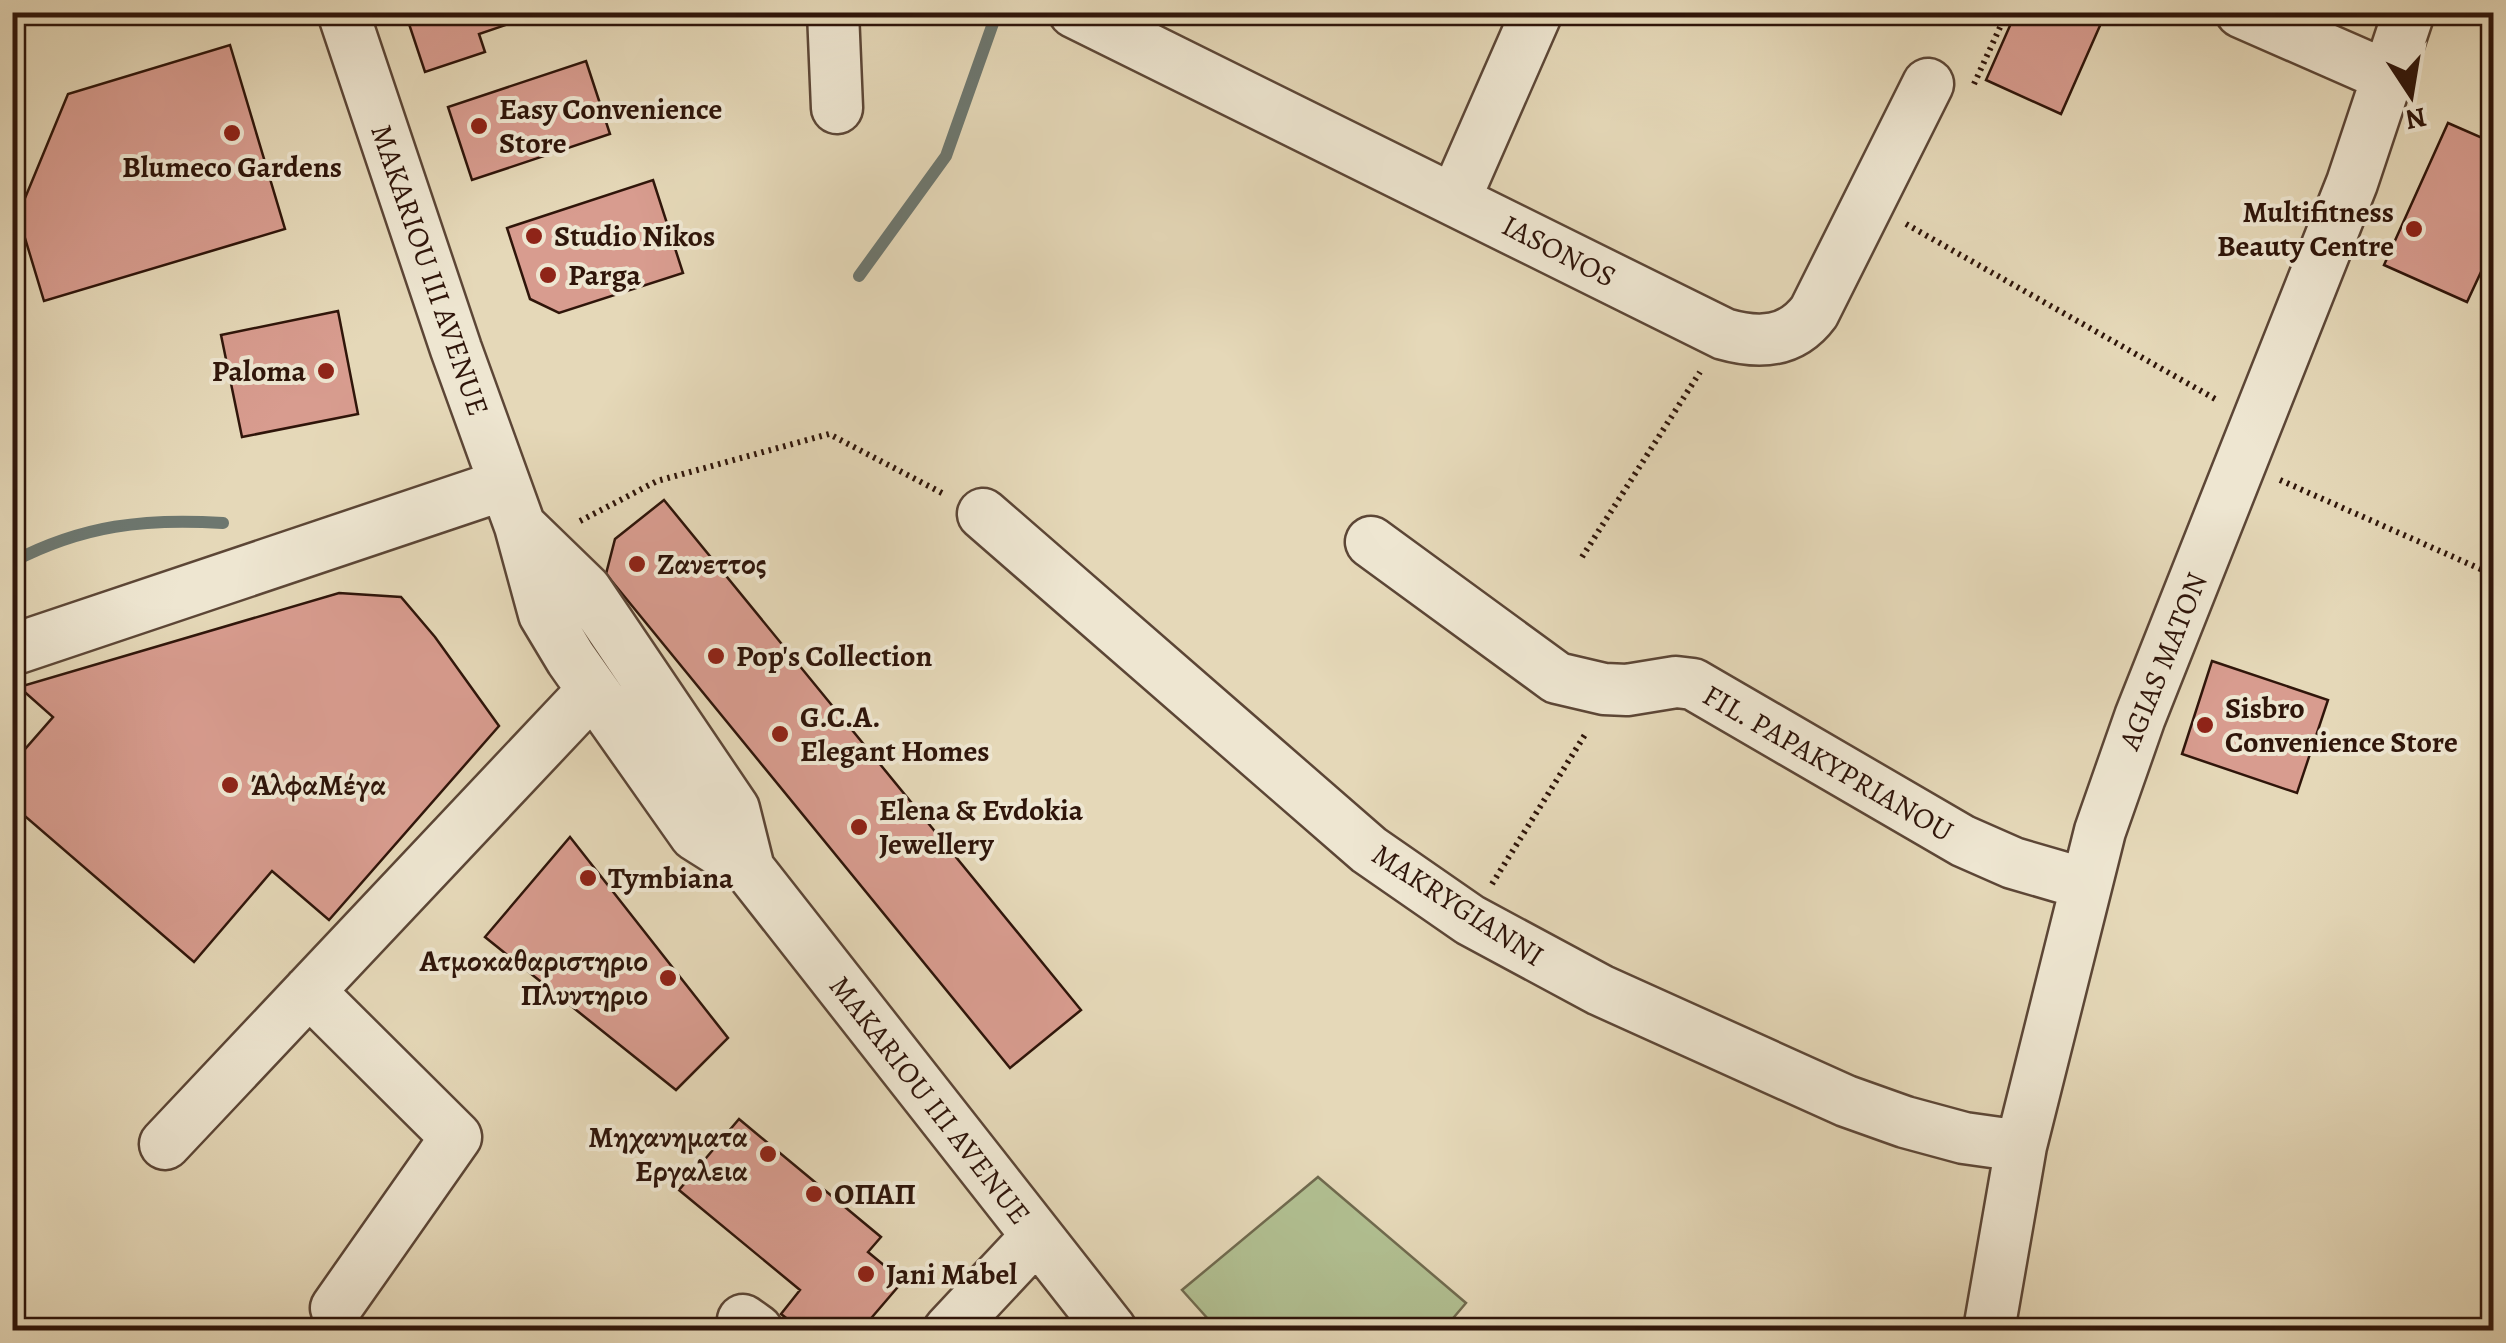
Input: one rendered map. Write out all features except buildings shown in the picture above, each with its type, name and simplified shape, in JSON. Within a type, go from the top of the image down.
[{"type":"street","name":"MAKARIOU III AVENUE","points":[[343,12],[520,518],[544,614],[695,835],[750,869],[1111,1330]]},
{"type":"street","points":[[834,12],[837,108]]},
{"type":"street","name":"IASONOS","points":[[1074,12],[1724,334],[1750,342],[1785,337],[1804,326],[1814,312],[1928,84]]},
{"type":"street","points":[[1455,199],[1537,12]]},
{"type":"street","points":[[2242,12],[2387,76]]},
{"type":"street","name":"AGIAS MATON","points":[[1989,1330],[2021,1146],[2085,884],[2121,768],[2352,183],[2409,12]]},
{"type":"street","name":"MAKRYGIANNI","points":[[983,514],[1369,850],[1470,920],[1600,990],[1846,1100],[1949,1134],[2021,1146]]},
{"type":"street","name":"MAKARIOU III AVENUE","points":[[520,518],[586,590],[734,808],[750,869]]},
{"type":"street","points":[[12,650],[520,518]]},
{"type":"street","name":"FIL. PAPAKYPRIANOU","points":[[1371,542],[1557,678],[1614,690],[1676,682],[1693,684],[1963,842],[2085,884]]},
{"type":"street","points":[[166,1144],[593,690]]},
{"type":"street","points":[[309,991],[456,1137],[336,1308]]},
{"type":"street","points":[[949,1330],[1037,1236]]},
{"type":"path","points":[[1928,84],[1970,92],[2007,12]]},
{"type":"path","points":[[1869,202],[2250,443],[2494,575]]},
{"type":"path","points":[[1582,556],[1724,334]]},
{"type":"path","points":[[520,518],[829,434],[983,514]]},
{"type":"path","points":[[1470,920],[1614,690]]},
{"type":"green space","points":[[1318,1177],[1466,1303],[1443,1330],[1218,1330],[1182,1290]]},
{"type":"waterway","points":[[859,276],[946,156],[997,12]]},
{"type":"waterway","points":[[12,562],[64,540],[115,527],[167,522],[223,523]]},
{"type":"place","name":"Easy Convenience Store","points":[[479,126]]},
{"type":"place","name":"Blumeco Gardens","points":[[232,133]]},
{"type":"place","name":"Multifitness Beauty Centre","points":[[2414,229]]},
{"type":"place","name":"Studio Nikos","points":[[534,236]]},
{"type":"place","name":"Parga","points":[[548,275]]},
{"type":"place","name":"Paloma","points":[[326,371]]},
{"type":"place","name":"Ζανεττος","points":[[637,564]]},
{"type":"place","name":"Pop's Collection","points":[[716,656]]},
{"type":"place","name":"Sisbro Convenience Store","points":[[2205,725]]},
{"type":"place","name":"G.C.A. Elegant Homes","points":[[780,734]]},
{"type":"place","name":"ΆλφαΜέγα","points":[[230,785]]},
{"type":"place","name":"Elena & Evdokia Jewellery","points":[[859,827]]},
{"type":"place","name":"Tymbiana","points":[[588,878]]},
{"type":"place","name":"Ατμοκαθαριστηριο Πλυντηριο","points":[[668,978]]},
{"type":"place","name":"Μηχανηματα Εργαλεια","points":[[768,1154]]},
{"type":"place","name":"ΟΠΑΠ","points":[[814,1194]]},
{"type":"place","name":"Jani Mabel","points":[[866,1274]]}]
